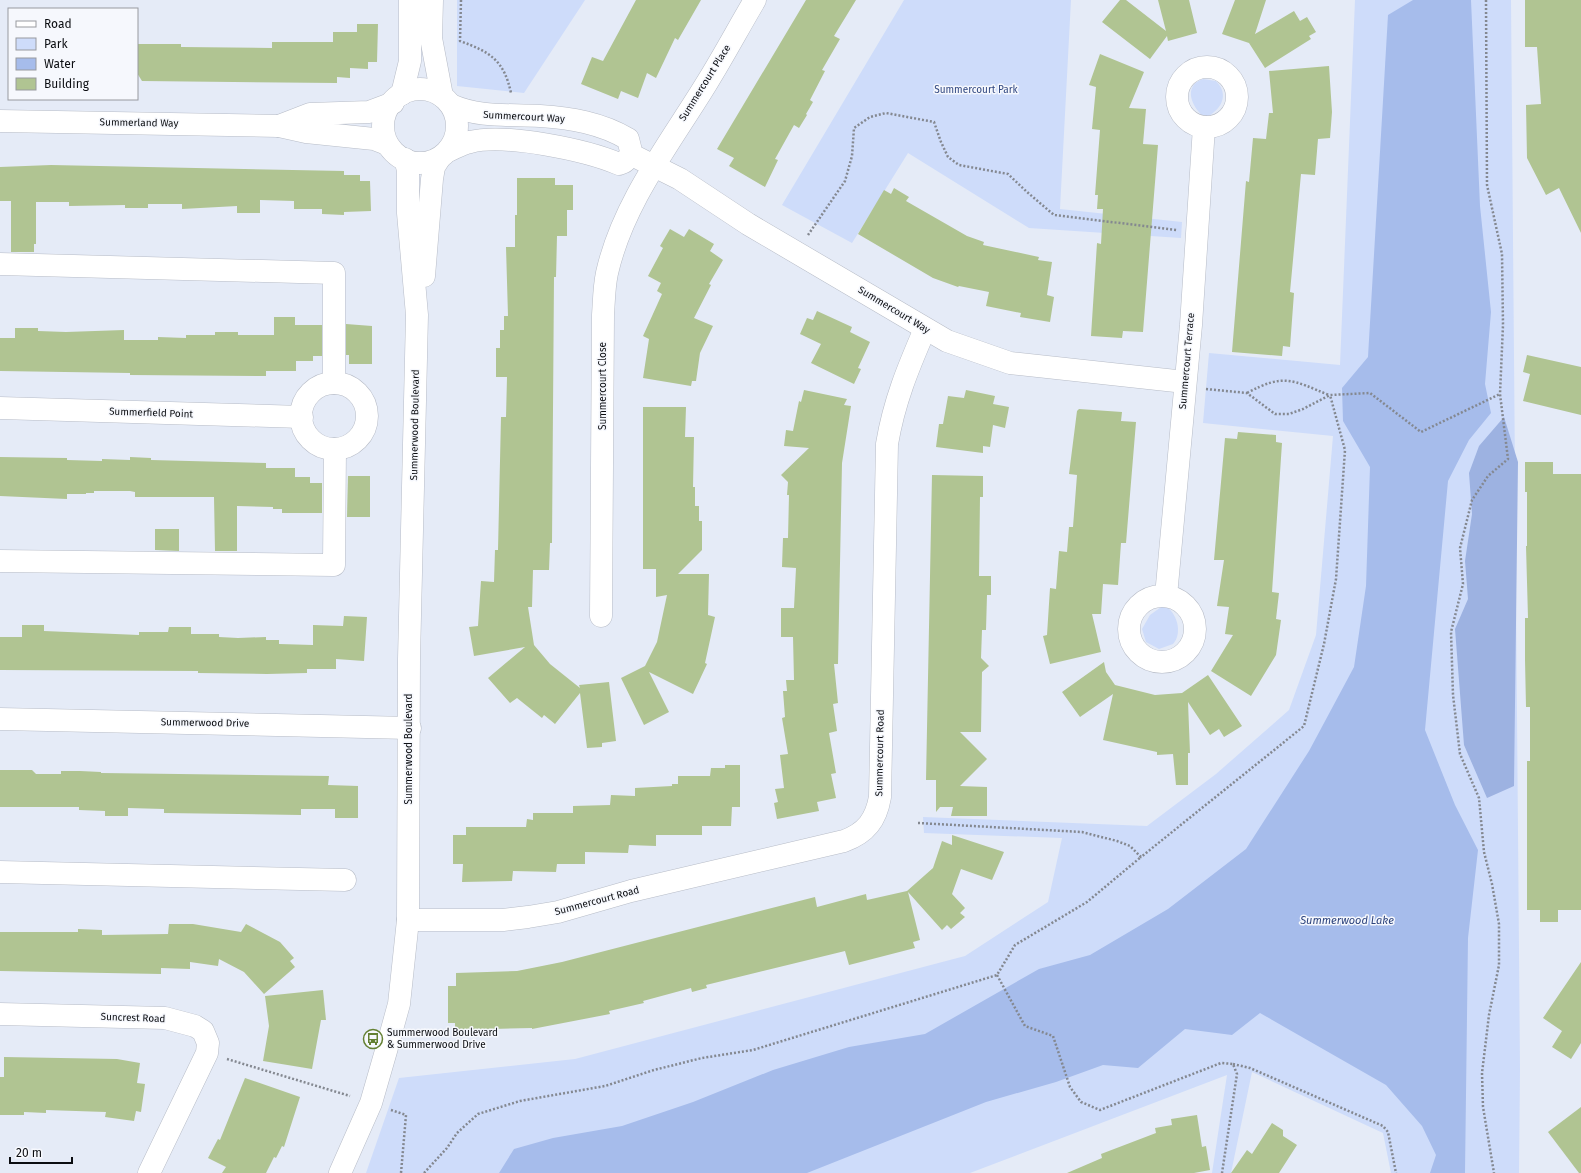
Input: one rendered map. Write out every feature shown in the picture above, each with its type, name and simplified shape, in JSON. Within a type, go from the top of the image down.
[{"type":"street","points":[[410,0],[410,61],[397,98],[384,117],[383,133],[387,144],[395,154],[405,159],[423,164],[470,142],[495,140],[554,146],[594,155],[619,164],[624,162],[632,155]]},
{"type":"street","points":[[432,0],[431,38],[446,100],[458,122],[458,131],[455,139],[443,155]]},
{"type":"street","name":"Summercourt Place","points":[[654,166],[667,143],[708,82],[755,0]]},
{"type":"street","points":[[397,98],[414,88],[420,88],[434,91],[446,100]]},
{"type":"street","name":"Summerland Way","points":[[279,126],[310,114],[369,112],[397,98]]},
{"type":"street","name":"Summercourt Way","points":[[446,100],[464,111],[478,114],[540,116],[592,123],[616,132],[628,139],[632,155],[680,179],[748,224],[947,341],[1010,363],[1194,385]]},
{"type":"street","name":"Summerland Way","points":[[0,121],[279,126],[306,132],[374,139],[387,144]]},
{"type":"street","name":"Summercourt Terrace","points":[[1166,596],[1194,385],[1191,325],[1204,127]]},
{"type":"street","name":"Summerwood Boulevard","points":[[417,315],[424,278],[432,179],[434,167],[443,155]]},
{"type":"street","name":"Summerwood Boulevard","points":[[340,1173],[371,1103],[386,1051],[398,1004],[408,920],[410,728],[409,659],[417,315],[408,213],[408,170],[405,159]]},
{"type":"street","name":"Summercourt Close","points":[[601,616],[604,295],[606,274],[623,226],[654,166]]},
{"type":"street","points":[[0,264],[334,273],[334,383]]},
{"type":"street","name":"Summercourt Road","points":[[408,920],[502,920],[558,912],[631,892],[844,841],[863,833],[871,824],[878,811],[880,797],[887,444],[891,419],[906,372],[925,329]]},
{"type":"street","points":[[334,383],[344,384],[353,389],[366,405],[367,415],[366,425],[362,434],[350,444],[335,449],[316,443],[309,436],[304,427],[302,417],[303,406],[307,397],[314,390],[324,385],[334,383]]},
{"type":"street","name":"Summerfield Point","points":[[0,408],[302,417]]},
{"type":"street","points":[[0,561],[334,565],[335,449]]},
{"type":"street","name":"Summerwood Drive","points":[[0,719],[410,728]]},
{"type":"street","points":[[0,872],[345,880]]},
{"type":"street","name":"Suncrest Road","points":[[0,1014],[165,1018],[195,1026],[203,1031],[208,1043],[207,1052],[149,1173]]},
{"type":"path","points":[[461,0],[460,41],[495,58],[505,72],[511,98]]},
{"type":"path","points":[[1486,0],[1487,185],[1502,254],[1503,325],[1500,394],[1508,459],[1488,476],[1472,500],[1460,548],[1463,584],[1451,632],[1453,695],[1460,754],[1479,798],[1484,852],[1492,884],[1499,924],[1499,965],[1489,1015],[1482,1073],[1483,1107],[1494,1173]]},
{"type":"path","points":[[805,239],[845,181],[852,156],[854,128],[870,117],[886,113],[934,122],[948,157],[959,165],[1008,174],[1054,215],[1183,231]]},
{"type":"path","points":[[1247,393],[1268,382],[1286,380],[1300,383],[1330,395],[1370,394],[1421,432],[1500,394]]},
{"type":"path","points":[[1194,385],[1247,393],[1276,414],[1289,414],[1296,412],[1330,395]]},
{"type":"path","points":[[424,1173],[438,1158],[457,1133],[478,1114],[520,1101],[605,1086],[654,1070],[702,1058],[753,1050],[998,975],[1015,945],[1087,902],[1304,726],[1324,644],[1336,579],[1345,450],[1330,395]]},
{"type":"path","points":[[918,823],[1082,832],[1130,846],[1141,857]]},
{"type":"path","points":[[998,975],[1025,1026],[1053,1036],[1070,1087],[1081,1102],[1100,1110],[1221,1063],[1233,1064],[1250,1068],[1383,1126],[1388,1132],[1396,1173]]},
{"type":"path","points":[[226,1058],[357,1098]]},
{"type":"path","points":[[1222,1173],[1237,1074],[1233,1064]]},
{"type":"path","points":[[401,1173],[405,1147],[406,1115]]},
{"type":"green space","points":[[457,0],[585,0],[524,93],[457,86]]},
{"type":"green space","name":"Summercourt Park","points":[[904,0],[1071,0],[1060,209],[1182,222],[1181,238],[1029,228],[908,153],[852,243],[782,205]]},
{"type":"green space","points":[[1355,0],[1511,0],[1520,1070],[1519,1173],[1391,1173],[1383,1133],[1252,1072],[1231,1173],[1212,1173],[1227,1075],[970,1173],[366,1173],[399,1078],[575,1059],[965,956],[1048,902],[1062,838],[924,833],[923,817],[1147,826],[1216,774],[1289,710],[1316,635],[1333,436],[1203,423],[1209,353],[1340,365]]},
{"type":"green space","points":[[1203,79],[1216,81],[1220,86],[1223,97],[1222,102],[1215,111],[1205,118],[1196,109],[1191,97],[1193,87],[1197,82]]},
{"type":"green space","points":[[1164,605],[1169,608],[1175,618],[1178,634],[1173,644],[1159,649],[1146,642],[1142,629],[1150,615]]},
{"type":"shaded area","points":[[1504,417],[1518,462],[1514,786],[1487,798],[1464,745],[1455,629],[1468,599],[1465,561],[1472,514],[1469,473],[1479,446]]},
{"type":"water","name":"Summerwood Lake","points":[[1413,0],[1471,0],[1480,206],[1491,312],[1485,384],[1491,413],[1469,440],[1448,481],[1425,730],[1455,805],[1478,850],[1468,938],[1465,1173],[1430,1173],[1436,1155],[1422,1126],[1386,1085],[1260,1013],[1232,1035],[1185,1029],[1138,1068],[1103,1065],[1056,1082],[986,1102],[807,1173],[499,1173],[514,1149],[553,1138],[622,1126],[693,1102],[773,1070],[849,1047],[925,1034],[1039,969],[1090,955],[1168,909],[1246,849],[1309,751],[1354,667],[1366,586],[1370,467],[1343,421],[1342,388],[1368,357],[1388,15]]},
{"type":"building","points":[[636,0],[701,0],[678,40],[675,38],[656,78],[647,73],[638,98],[621,91],[618,99],[581,84],[592,57],[603,61]]},
{"type":"building","points":[[806,0],[856,0],[834,36],[840,39],[822,70],[825,71],[810,100],[813,102],[806,114],[807,115],[799,128],[794,125],[775,159],[778,160],[765,187],[729,166],[734,158],[717,149]]},
{"type":"building","points":[[1120,0],[1126,0],[1166,31],[1158,0],[1189,0],[1197,33],[1168,41],[1167,36],[1150,59],[1102,22]]},
{"type":"building","points":[[1235,0],[1266,0],[1255,34],[1294,11],[1300,21],[1307,17],[1316,32],[1309,36],[1311,39],[1265,68],[1249,43],[1222,34]]},
{"type":"building","points":[[1525,0],[1581,0],[1581,233],[1559,188],[1546,195],[1527,158],[1526,105],[1541,104],[1537,47],[1525,47]]},
{"type":"building","points":[[357,24],[378,24],[377,62],[368,62],[368,69],[350,68],[350,78],[337,77],[337,83],[142,81],[138,75],[138,44],[181,44],[181,47],[272,48],[272,42],[333,42],[333,32],[357,32]]},
{"type":"building","points":[[1100,54],[1144,72],[1129,108],[1146,109],[1143,144],[1158,145],[1143,332],[1123,331],[1122,338],[1091,336],[1097,243],[1101,244],[1103,209],[1097,209],[1098,195],[1095,195],[1100,130],[1092,129],[1096,87],[1089,85]]},
{"type":"building","points":[[1329,66],[1332,112],[1330,138],[1318,139],[1315,175],[1301,174],[1290,292],[1294,293],[1290,347],[1283,346],[1282,356],[1232,352],[1246,181],[1249,182],[1253,138],[1266,139],[1269,113],[1273,113],[1269,71]]},
{"type":"building","points":[[51,165],[344,171],[344,175],[360,175],[360,181],[370,181],[371,211],[344,212],[344,215],[322,214],[322,209],[294,209],[294,201],[260,200],[260,213],[237,213],[237,206],[182,209],[182,204],[148,204],[148,208],[125,208],[125,205],[69,206],[69,202],[36,202],[36,244],[34,244],[34,252],[11,252],[11,201],[0,201],[0,167]]},
{"type":"building","points":[[517,178],[555,178],[555,185],[573,185],[573,210],[567,210],[567,236],[557,236],[556,277],[554,277],[552,543],[550,543],[549,570],[533,570],[532,607],[528,607],[534,645],[550,664],[580,688],[579,685],[609,682],[616,741],[602,743],[602,747],[587,748],[580,693],[555,724],[544,715],[542,718],[517,698],[510,703],[488,678],[525,647],[474,656],[469,627],[478,626],[481,581],[494,582],[495,550],[498,550],[501,417],[506,417],[507,377],[496,377],[496,348],[500,348],[500,330],[504,330],[504,316],[508,316],[506,247],[515,247]]},
{"type":"building","points":[[894,188],[909,197],[906,201],[967,236],[984,242],[983,245],[1039,257],[1038,260],[1052,262],[1047,295],[1054,297],[1050,322],[1020,317],[1021,313],[986,306],[989,292],[958,287],[933,278],[858,234],[884,190],[891,194]]},
{"type":"building","points":[[670,229],[684,237],[689,229],[714,244],[710,251],[723,260],[709,284],[711,285],[694,318],[713,326],[700,353],[696,381],[692,381],[691,386],[643,378],[649,339],[643,336],[662,294],[657,291],[661,283],[648,276],[663,248],[660,246]]},
{"type":"building","points":[[817,311],[852,327],[850,332],[870,342],[858,368],[861,369],[854,384],[811,363],[821,344],[800,334],[807,318],[813,320]]},
{"type":"building","points":[[274,317],[295,317],[295,325],[322,325],[322,356],[313,356],[313,361],[296,361],[296,371],[266,371],[266,376],[130,375],[130,373],[0,371],[0,338],[15,338],[15,328],[38,328],[38,331],[66,332],[124,330],[124,340],[158,340],[158,337],[186,338],[186,335],[215,335],[215,332],[238,332],[238,335],[274,335]]},
{"type":"building","points":[[346,324],[372,326],[372,364],[349,364],[349,355],[346,355]]},
{"type":"building","points":[[1527,355],[1581,367],[1581,415],[1523,401],[1530,374],[1523,372]]},
{"type":"building","points":[[804,390],[847,399],[844,405],[851,406],[842,463],[838,664],[834,664],[838,703],[833,704],[837,731],[829,733],[836,773],[831,774],[836,798],[817,802],[819,811],[777,819],[774,803],[778,802],[775,789],[784,788],[780,755],[788,754],[782,718],[785,717],[783,691],[787,691],[786,680],[794,680],[793,637],[781,637],[781,608],[794,608],[796,568],[782,567],[783,538],[788,538],[789,495],[787,495],[788,482],[781,475],[809,448],[784,446],[786,430],[793,431],[799,401],[801,402]]},
{"type":"building","points":[[966,390],[995,396],[993,404],[1009,407],[1005,428],[993,425],[990,447],[983,446],[983,453],[936,447],[939,424],[943,424],[948,396],[964,398]]},
{"type":"building","points":[[643,407],[686,407],[685,437],[694,437],[693,487],[695,487],[695,506],[699,506],[699,521],[702,521],[702,550],[678,574],[709,574],[708,615],[715,617],[705,663],[707,664],[693,694],[649,672],[669,712],[644,725],[621,678],[645,666],[657,642],[667,595],[656,597],[656,569],[643,569]]},
{"type":"building","points":[[1079,409],[1122,412],[1121,421],[1136,422],[1126,543],[1121,543],[1118,585],[1103,584],[1101,614],[1092,614],[1101,652],[1050,664],[1043,636],[1047,635],[1050,588],[1056,589],[1059,551],[1067,552],[1069,527],[1073,527],[1077,475],[1069,474],[1077,411]]},
{"type":"building","points":[[1238,432],[1276,435],[1276,442],[1282,443],[1272,592],[1279,593],[1276,619],[1281,620],[1276,655],[1251,696],[1211,671],[1233,635],[1225,634],[1229,607],[1217,606],[1224,560],[1214,560],[1225,438],[1237,439]]},
{"type":"building","points":[[0,457],[67,458],[67,460],[102,461],[102,459],[130,460],[130,457],[151,458],[151,460],[266,463],[266,468],[295,468],[295,477],[310,477],[310,483],[322,483],[322,513],[282,513],[282,509],[273,509],[273,507],[237,506],[237,551],[215,551],[214,497],[135,497],[135,492],[130,491],[94,491],[94,493],[86,494],[67,494],[67,499],[0,496]]},
{"type":"building","points":[[1525,462],[1553,462],[1553,474],[1581,474],[1581,910],[1558,910],[1558,922],[1540,922],[1540,910],[1527,910],[1527,761],[1530,761],[1530,707],[1526,707],[1525,660],[1525,618],[1528,618],[1526,546],[1527,492],[1525,492]]},
{"type":"building","points":[[932,475],[983,476],[983,497],[980,497],[979,576],[991,576],[991,595],[987,595],[986,630],[982,630],[981,658],[989,666],[982,672],[981,732],[960,732],[987,759],[960,786],[987,787],[987,816],[951,816],[953,807],[940,807],[936,812],[936,780],[926,780]]},
{"type":"building","points":[[348,476],[370,476],[370,517],[347,517]]},
{"type":"building","points":[[155,529],[179,529],[179,551],[155,550]]},
{"type":"building","points":[[344,616],[367,617],[364,661],[336,659],[336,669],[307,669],[307,673],[267,674],[198,673],[198,671],[0,670],[0,637],[22,637],[22,625],[44,625],[44,631],[139,635],[139,632],[168,632],[169,627],[191,627],[191,634],[219,634],[219,637],[238,638],[266,637],[266,640],[279,640],[279,644],[313,645],[313,625],[343,626]]},
{"type":"building","points":[[1104,662],[1106,672],[1115,685],[1155,695],[1182,693],[1208,675],[1242,726],[1224,737],[1219,729],[1210,735],[1188,702],[1190,753],[1188,753],[1188,785],[1176,785],[1173,754],[1157,755],[1157,752],[1103,740],[1113,694],[1080,717],[1062,692]]},
{"type":"building","points":[[725,765],[740,765],[740,807],[732,807],[731,826],[702,826],[702,835],[656,835],[656,846],[629,845],[628,853],[585,852],[585,864],[557,864],[556,872],[513,871],[512,881],[462,882],[463,864],[453,864],[453,835],[466,835],[466,827],[526,827],[527,819],[533,820],[533,813],[573,813],[573,806],[610,805],[611,795],[635,796],[635,788],[672,786],[672,784],[678,784],[678,776],[710,776],[711,768],[725,768]]},
{"type":"building","points":[[0,770],[32,770],[36,774],[61,774],[61,771],[80,771],[101,773],[329,776],[328,785],[358,786],[358,818],[335,818],[335,809],[301,809],[301,815],[164,813],[164,809],[128,808],[128,816],[105,816],[105,811],[79,810],[79,807],[0,807]]},
{"type":"building","points":[[952,835],[1004,852],[992,880],[961,869],[952,894],[965,908],[960,913],[965,917],[951,929],[947,925],[942,930],[908,892],[920,940],[913,942],[915,948],[849,965],[845,951],[706,985],[707,988],[692,992],[691,988],[643,1001],[644,1003],[609,1011],[610,1014],[532,1029],[455,1030],[455,1023],[448,1023],[448,986],[456,986],[456,973],[517,971],[562,962],[815,897],[817,907],[866,894],[867,900],[907,891],[933,868],[942,841],[952,845]]},
{"type":"building","points":[[169,924],[193,924],[241,932],[246,924],[280,942],[294,958],[290,961],[295,967],[264,994],[244,972],[219,959],[218,966],[190,962],[190,969],[161,968],[161,974],[0,971],[0,932],[78,932],[78,929],[102,930],[102,935],[168,934]]},
{"type":"building","points":[[1581,962],[1581,1043],[1571,1059],[1552,1047],[1562,1031],[1543,1018]]},
{"type":"building","points":[[323,990],[326,1020],[321,1020],[312,1069],[263,1061],[269,1026],[265,996]]},
{"type":"building","points":[[4,1057],[117,1059],[140,1063],[137,1083],[145,1084],[141,1112],[136,1111],[134,1121],[105,1117],[106,1112],[46,1110],[46,1113],[24,1112],[24,1115],[0,1115],[0,1077],[4,1077]]},
{"type":"building","points":[[245,1078],[300,1097],[284,1147],[282,1146],[276,1158],[274,1157],[266,1173],[222,1173],[226,1167],[208,1158],[218,1139],[220,1140]]},
{"type":"building","points":[[1581,1107],[1581,1173],[1579,1173],[1548,1132]]},
{"type":"building","points":[[1197,1115],[1202,1147],[1206,1146],[1210,1170],[1194,1173],[1067,1173],[1102,1158],[1101,1154],[1156,1133],[1155,1128],[1172,1125],[1171,1119]]},
{"type":"building","points":[[1272,1123],[1283,1130],[1283,1136],[1297,1145],[1279,1173],[1231,1173],[1247,1150],[1252,1154]]},
{"type":"place","name":"Summerwood Boulevard & Summerwood Drive","points":[[373,1039]]}]
